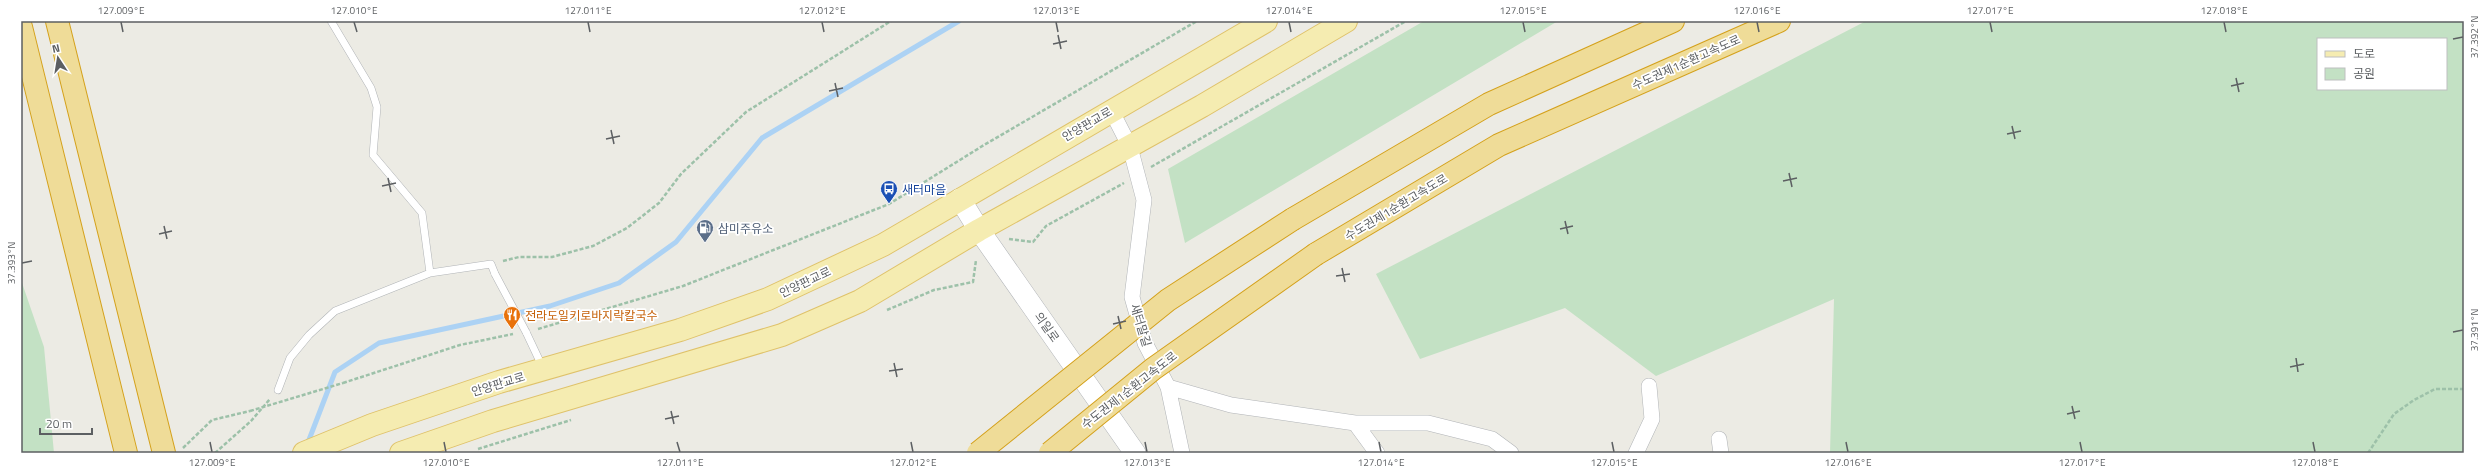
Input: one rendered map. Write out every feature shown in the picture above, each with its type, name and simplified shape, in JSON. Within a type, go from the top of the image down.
[{"type":"highway","points":[[57,21],[168,452]]},
{"type":"highway","points":[[978,453],[1168,300],[1294,219],[1489,104],[1673,21]]},
{"type":"highway","name":"수도권제1순환고속도로","points":[[1050,453],[1153,369],[1316,254],[1499,145],[1779,21]]},
{"type":"highway","points":[[21,28],[126,453]]},
{"type":"main road","name":"안양판교로","points":[[304,453],[372,425],[544,370],[680,330],[768,300],[883,245],[1111,110],[1266,21]]},
{"type":"main road","points":[[401,453],[493,421],[782,335],[860,301],[979,230],[1130,147],[1346,21]]},
{"type":"main road","name":"의일로","points":[[960,199],[979,230],[1135,453]]},
{"type":"street","name":"새터말길","points":[[1111,110],[1130,147],[1144,200],[1132,297],[1145,344],[1168,387],[1182,453]]},
{"type":"street","points":[[1636,453],[1652,419],[1649,386]]},
{"type":"street","points":[[1168,387],[1231,405],[1355,423],[1428,423],[1492,439],[1511,453]]},
{"type":"street","points":[[1355,423],[1377,453]]},
{"type":"lane","points":[[330,21],[371,88],[377,107],[374,155],[422,213],[430,273]]},
{"type":"lane","points":[[278,390],[290,358],[309,335],[335,311],[430,273],[490,264],[544,370]]},
{"type":"path","points":[[490,264],[520,257],[552,257],[593,246],[627,228],[659,203],[682,174],[746,112],[891,21]]},
{"type":"path","points":[[536,329],[683,286],[889,204],[984,145],[1197,21]]},
{"type":"path","points":[[168,452],[212,420],[250,411],[343,383],[460,345],[524,332]]},
{"type":"path","points":[[2368,453],[2394,414],[2409,404],[2435,388],[2464,389]]},
{"type":"path","points":[[215,453],[251,421],[278,390]]},
{"type":"green space","points":[[1424,21],[1558,21],[1185,243],[1168,169]]},
{"type":"green space","points":[[1866,21],[2464,21],[2464,453],[1830,453],[1834,299],[1656,376],[1565,308],[1420,359],[1376,274]]},
{"type":"green space","points":[[21,280],[44,347],[54,453],[21,453]]},
{"type":"waterway","points":[[307,445],[335,372],[379,343],[550,306],[619,283],[676,242],[762,138],[959,21]]},
{"type":"place","name":"새터마을","points":[[889,204]]},
{"type":"place","name":"삼미주유소","points":[[705,243]]},
{"type":"place","name":"전라도일키로바지락칼국수","points":[[512,330]]}]
